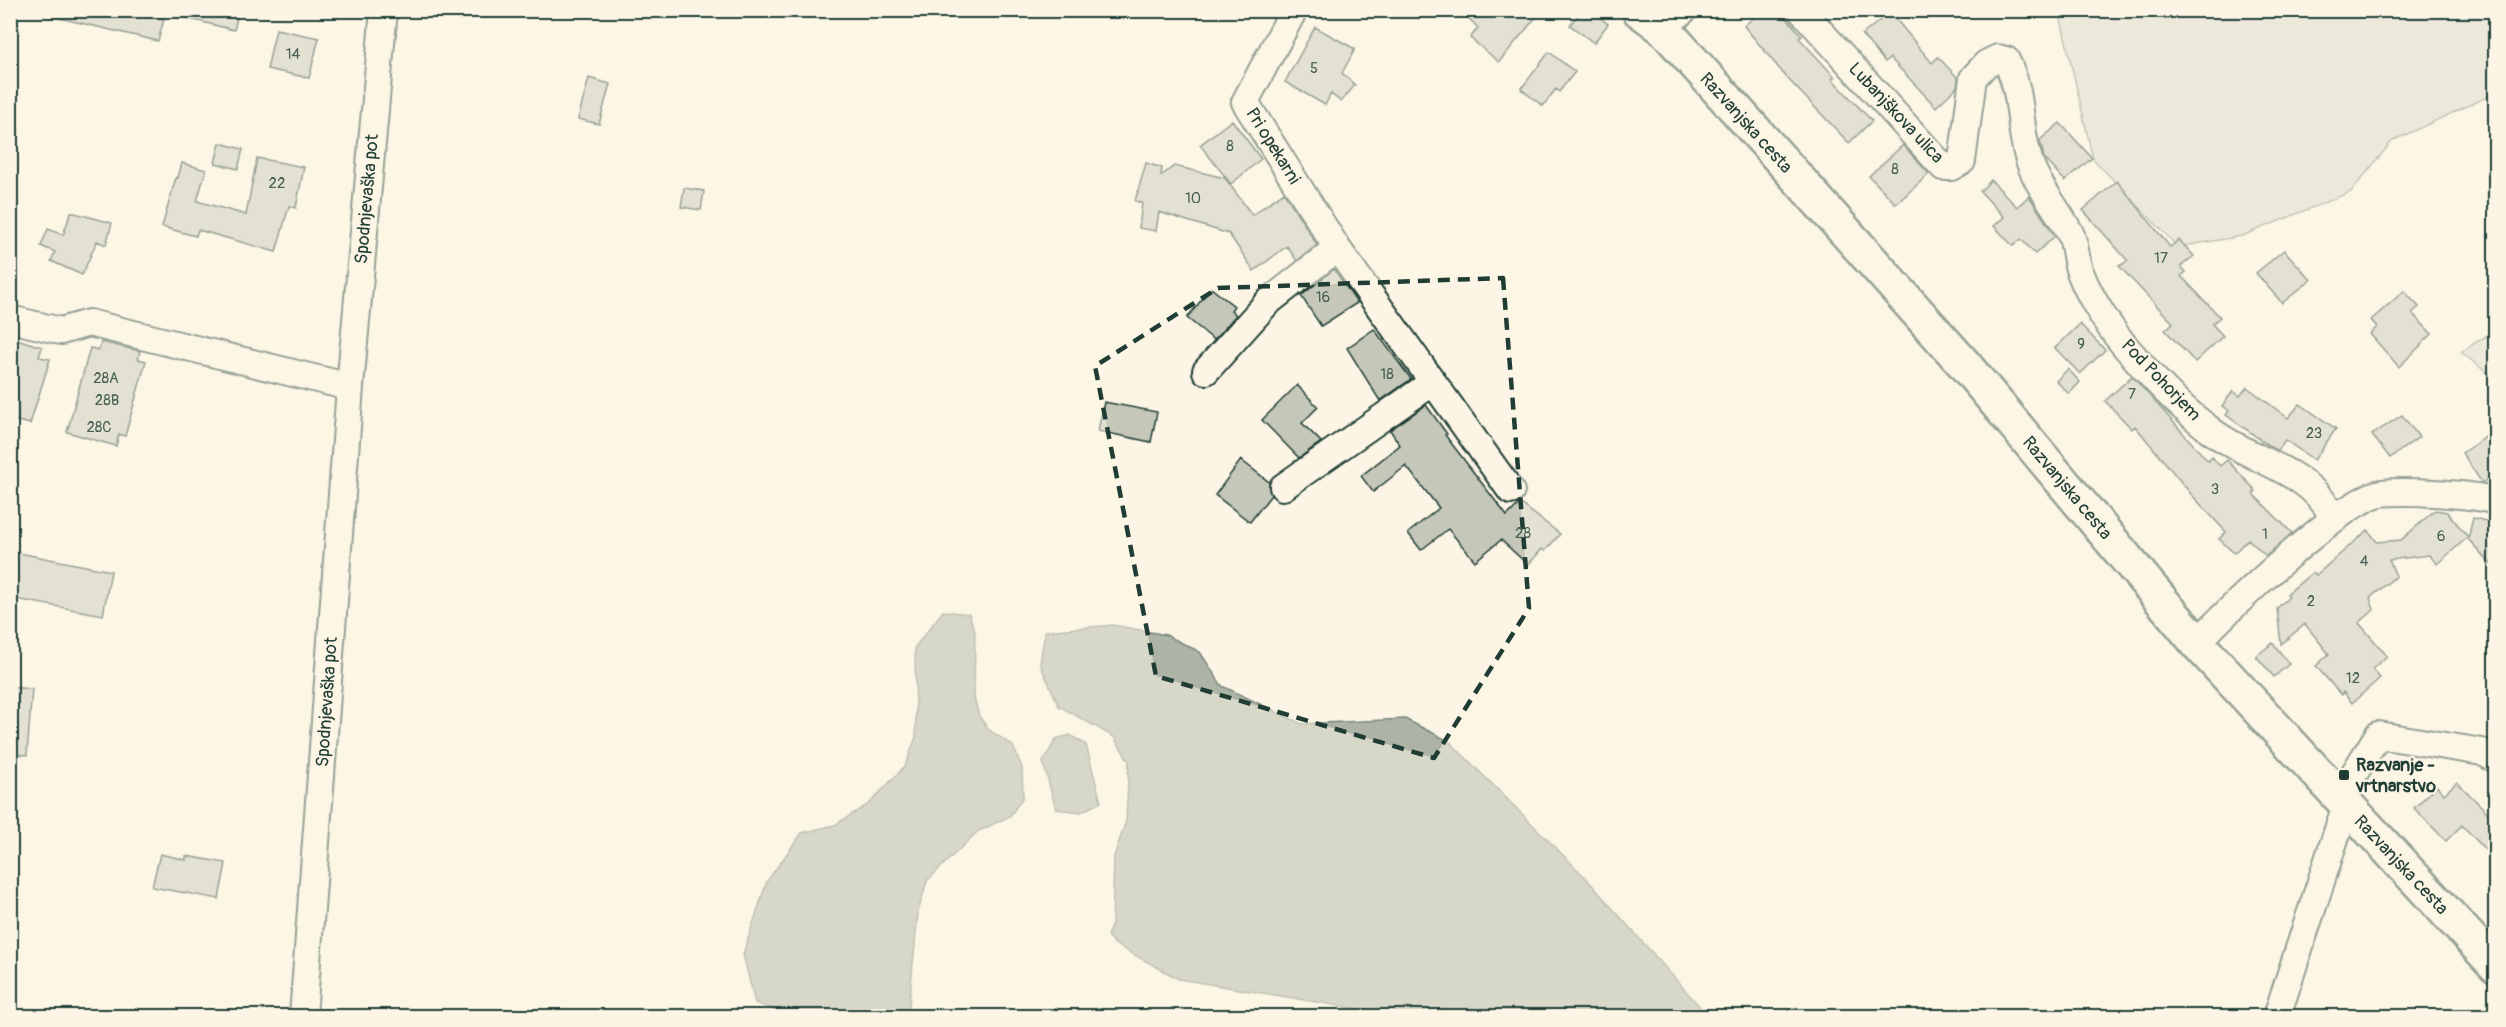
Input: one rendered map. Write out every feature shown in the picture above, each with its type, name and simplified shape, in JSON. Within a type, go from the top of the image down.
[{"type":"street","name":"Spodnjevaška pot","points":[[303,1017],[350,387],[384,10]]},
{"type":"street","name":"Pri opekarni","points":[[1294,10],[1245,102],[1337,248],[1511,491]]},
{"type":"street","name":"Lubanjškova ulica","points":[[1801,10],[1943,167],[1952,167],[1962,161],[1973,78]]},
{"type":"street","name":"Razvanjska cesta","points":[[1662,16],[1964,364],[2198,643],[2342,802],[2496,966]]},
{"type":"street","name":"Pod Pohorjem","points":[[1973,78],[1986,64],[1998,58],[2006,60],[2016,81],[2026,152],[2036,181],[2071,234],[2080,272],[2111,327],[2130,353],[2214,434],[2296,477],[2325,500],[2333,518]]},
{"type":"street","points":[[1206,371],[1267,303],[1337,248]]},
{"type":"street","points":[[10,319],[61,331],[89,323],[350,387]]},
{"type":"street","points":[[1283,487],[1433,382]]},
{"type":"street","points":[[2198,643],[2333,518],[2380,493],[2479,496],[2496,501]]},
{"type":"street","points":[[2277,1017],[2342,802],[2378,735],[2482,752],[2496,759]]},
{"type":"highlighted area","points":[[1503,278],[1529,608],[1434,758],[1156,676],[1095,366],[1218,288]]},
{"type":"shaded area","points":[[2059,11],[2495,11],[2495,93],[2392,141],[2351,192],[2242,236],[2178,247],[2093,159]]},
{"type":"shaded area","points":[[2495,330],[2495,379],[2461,352]]},
{"type":"shaded area","points":[[943,611],[969,614],[975,632],[974,698],[979,716],[988,729],[1013,746],[1022,768],[1023,797],[1010,816],[977,832],[927,881],[918,912],[908,1016],[790,1016],[755,1003],[743,954],[767,881],[802,833],[835,825],[869,804],[905,766],[916,737],[915,647]]},
{"type":"shaded area","points":[[1113,625],[1166,635],[1200,652],[1222,686],[1302,724],[1405,719],[1449,741],[1585,877],[1708,1016],[1366,1016],[1358,1009],[1179,979],[1116,945],[1107,936],[1112,924],[1114,857],[1126,821],[1129,761],[1114,737],[1059,706],[1040,664],[1045,631]]},
{"type":"shaded area","points":[[1070,735],[1086,745],[1101,802],[1081,812],[1056,809],[1043,762],[1056,739]]},
{"type":"building","points":[[60,10],[127,10],[164,19],[158,41],[59,18]]},
{"type":"building","points":[[183,10],[239,10],[234,30],[182,17]]},
{"type":"building","points":[[1461,10],[1542,10],[1499,62],[1470,38],[1478,28]]},
{"type":"building","points":[[1582,10],[1591,10],[1608,24],[1594,43],[1570,25]]},
{"type":"building","points":[[1762,10],[1780,10],[1802,36],[1799,38],[1835,77],[1832,79],[1872,121],[1849,143],[1787,78],[1744,26]]},
{"type":"building","points":[[1890,12],[1932,63],[1938,57],[1958,78],[1957,87],[1936,107],[1890,58],[1885,62],[1862,35]]},
{"type":"building","points":[[1315,27],[1355,49],[1342,73],[1355,85],[1341,102],[1331,94],[1325,105],[1285,82]]},
{"type":"building","points":[[276,29],[319,38],[309,78],[267,69]]},
{"type":"building","points":[[1549,52],[1575,72],[1559,92],[1556,89],[1543,106],[1521,89]]},
{"type":"building","points":[[589,78],[610,84],[599,124],[578,119]]},
{"type":"building","points":[[1232,120],[1261,159],[1231,184],[1200,145]]},
{"type":"building","points":[[2060,123],[2092,158],[2065,181],[2044,158],[2040,140]]},
{"type":"building","points":[[220,143],[243,149],[238,169],[215,163]]},
{"type":"building","points":[[1903,145],[1929,174],[1896,204],[1869,176]]},
{"type":"building","points":[[257,158],[304,167],[296,208],[289,206],[276,252],[198,230],[196,236],[162,227],[182,163],[206,170],[197,201],[246,215]]},
{"type":"building","points":[[1146,163],[1162,168],[1161,176],[1174,166],[1225,178],[1252,215],[1284,192],[1317,245],[1297,261],[1287,246],[1254,271],[1229,234],[1159,212],[1156,231],[1139,228],[1142,203],[1135,201]]},
{"type":"building","points":[[1991,180],[2017,207],[2029,196],[2055,236],[2035,254],[2021,239],[2013,246],[1994,226],[2004,217],[1980,191]]},
{"type":"building","points":[[2117,181],[2170,247],[2179,240],[2194,256],[2181,266],[2186,272],[2181,276],[2220,317],[2212,324],[2223,336],[2195,362],[2165,330],[2173,323],[2119,266],[2128,261],[2083,210]]},
{"type":"building","points":[[684,188],[704,191],[701,210],[681,207]]},
{"type":"building","points":[[71,212],[112,223],[106,245],[97,241],[82,275],[51,261],[55,252],[41,246],[48,229],[63,235]]},
{"type":"building","points":[[2284,250],[2311,280],[2282,303],[2256,273]]},
{"type":"building","points":[[1334,269],[1357,303],[1321,326],[1301,296]]},
{"type":"building","points":[[1211,288],[1234,306],[1231,310],[1236,315],[1214,340],[1187,318]]},
{"type":"building","points":[[2404,291],[2419,307],[2412,313],[2432,334],[2399,367],[2370,334],[2377,327],[2371,320]]},
{"type":"building","points":[[2080,324],[2105,350],[2080,374],[2055,348]]},
{"type":"building","points":[[1374,329],[1411,379],[1380,401],[1347,348]]},
{"type":"building","points":[[10,337],[42,347],[39,357],[50,359],[30,424],[10,419]]},
{"type":"building","points":[[101,342],[140,351],[138,359],[146,361],[125,436],[119,434],[116,446],[67,432],[90,348],[99,350]]},
{"type":"building","points":[[2068,369],[2080,382],[2069,394],[2056,381]]},
{"type":"building","points":[[2132,376],[2208,461],[2212,457],[2220,466],[2227,460],[2256,491],[2253,494],[2292,533],[2266,556],[2248,539],[2234,553],[2219,539],[2226,532],[2191,494],[2135,426],[2132,429],[2105,401]]},
{"type":"building","points":[[1297,385],[1318,407],[1302,423],[1321,442],[1299,458],[1262,420]]},
{"type":"building","points":[[2247,387],[2288,418],[2300,404],[2336,429],[2314,460],[2285,440],[2278,450],[2274,449],[2226,415],[2229,411],[2222,406],[2233,391],[2240,396]]},
{"type":"building","points":[[1104,402],[1157,412],[1151,442],[1098,431]]},
{"type":"building","points":[[1426,405],[1447,434],[1445,435],[1507,516],[1520,503],[1560,534],[1528,565],[1501,540],[1475,561],[1448,529],[1421,550],[1408,533],[1439,508],[1406,466],[1373,492],[1361,476],[1400,445],[1390,430]]},
{"type":"building","points":[[2402,415],[2419,437],[2390,458],[2372,435]]},
{"type":"building","points":[[2496,430],[2496,473],[2482,483],[2462,453]]},
{"type":"building","points":[[1241,460],[1269,482],[1271,495],[1250,522],[1215,495]]},
{"type":"building","points":[[2435,510],[2447,512],[2468,537],[2437,564],[2429,555],[2389,560],[2396,576],[2370,598],[2374,610],[2359,623],[2387,656],[2372,669],[2380,678],[2352,703],[2343,692],[2341,695],[2316,666],[2329,654],[2305,624],[2281,644],[2277,608],[2289,597],[2287,594],[2313,572],[2316,575],[2368,530],[2377,542],[2401,540]]},
{"type":"building","points":[[2473,518],[2496,523],[2496,570],[2468,539]]},
{"type":"building","points":[[14,552],[111,571],[103,615],[10,598]]},
{"type":"building","points":[[2273,643],[2289,664],[2274,677],[2256,656]]},
{"type":"building","points":[[10,687],[32,689],[27,755],[10,754]]},
{"type":"building","points":[[2457,782],[2496,821],[2496,861],[2462,825],[2446,841],[2414,808],[2437,786],[2444,794]]},
{"type":"building","points":[[160,854],[186,860],[186,856],[226,863],[219,899],[152,887]]},
{"type":"place","name":"Razvanje - vrtnarstvo","points":[[2344,775]]}]
